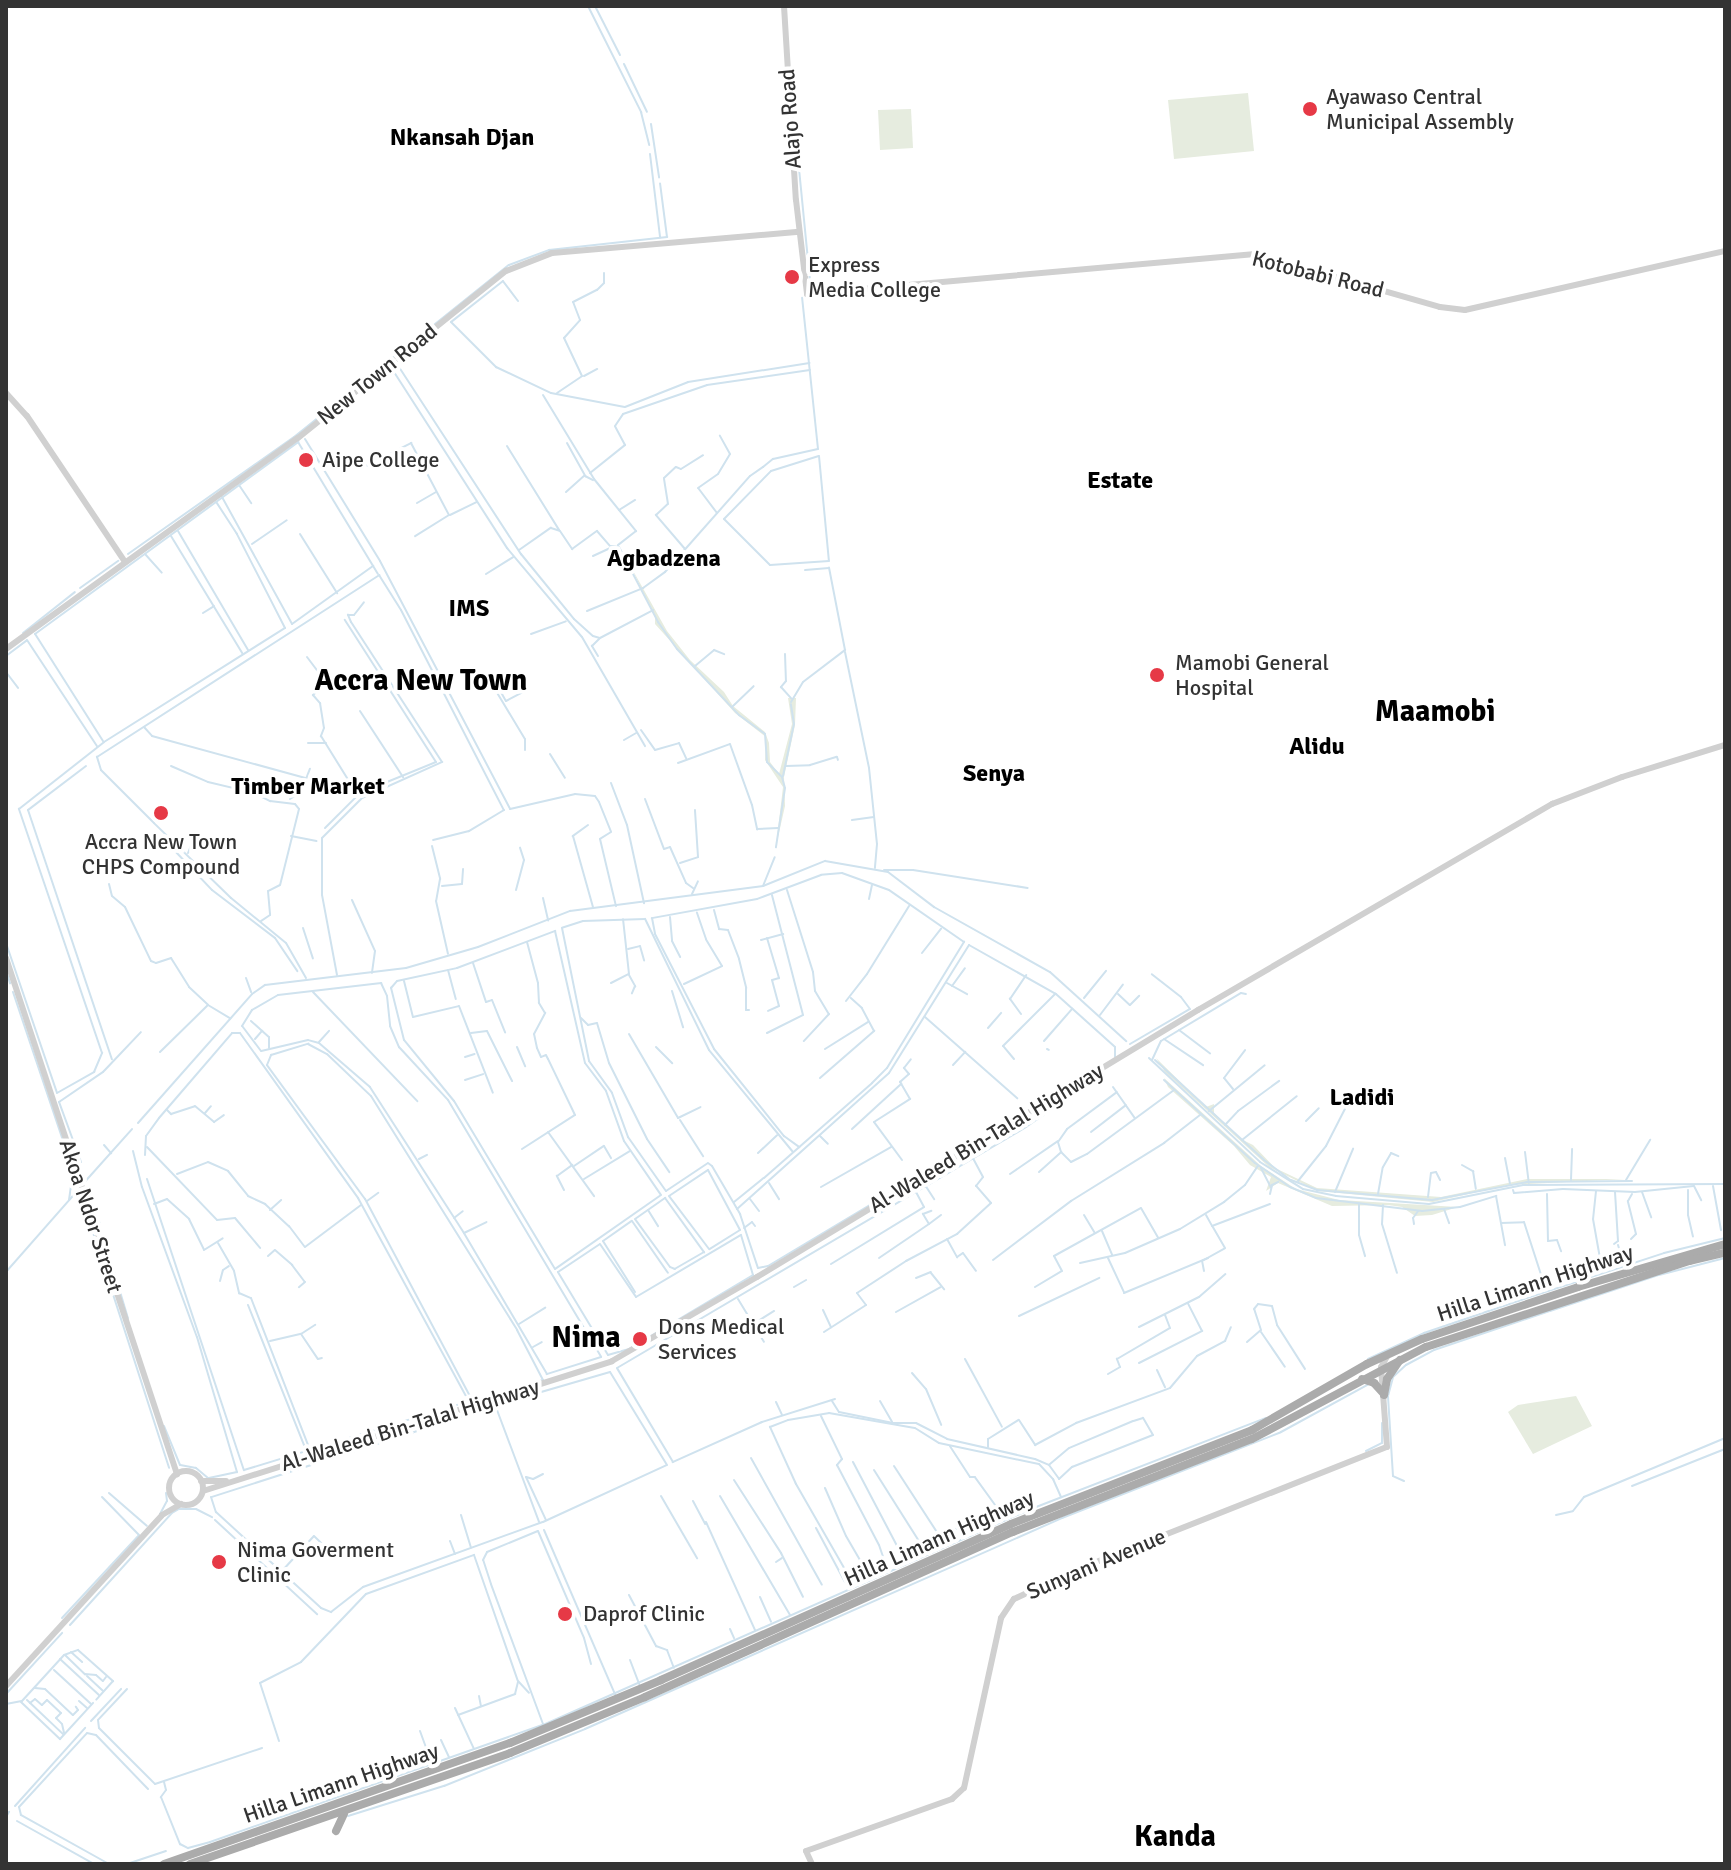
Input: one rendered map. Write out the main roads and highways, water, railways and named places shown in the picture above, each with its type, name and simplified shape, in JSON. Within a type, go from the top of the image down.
[{"type":"main road","name":"Hilla Limann Highway","points":[[164,1864],[510,1743],[606,1703],[1011,1524],[1252,1430],[1422,1339],[1725,1244]]},
{"type":"main road","name":"Hilla Limann Highway","points":[[190,1864],[347,1811],[554,1735],[1013,1532],[1252,1439],[1401,1358],[1513,1317],[1689,1261],[1725,1253]]},
{"type":"main road","points":[[1362,1379],[1374,1383],[1384,1395],[1387,1379],[1401,1358]]},
{"type":"main road","points":[[336,1831],[347,1811]]},
{"type":"main road","points":[[205,1864],[218,1854]]},
{"type":"waterway","points":[[588,6],[641,112],[649,145]]},
{"type":"waterway","points":[[595,6],[620,55]]},
{"type":"waterway","points":[[624,64],[647,112]]},
{"type":"waterway","points":[[651,124],[659,177]]},
{"type":"waterway","points":[[796,138],[810,280],[822,290]]},
{"type":"waterway","points":[[650,154],[660,237]]},
{"type":"waterway","points":[[128,554],[294,437],[509,265],[549,250],[667,237],[660,183]]},
{"type":"waterway","points":[[557,393],[582,376],[564,338],[580,320],[573,302],[597,290],[604,283],[604,273]]},
{"type":"waterway","points":[[518,301],[503,281],[451,322],[496,367],[551,393],[625,407],[688,382],[810,363]]},
{"type":"waterway","points":[[587,611],[643,588],[665,572],[750,476],[773,459],[818,449],[802,298]]},
{"type":"waterway","points":[[397,364],[521,554],[574,619],[593,636],[600,638]]},
{"type":"waterway","points":[[584,376],[597,369]]},
{"type":"waterway","points":[[590,473],[625,445],[615,426],[623,414],[707,385],[810,370]]},
{"type":"waterway","points":[[394,372],[507,548],[582,637],[645,746]]},
{"type":"waterway","points":[[543,395],[594,479],[636,531],[618,545]]},
{"type":"waterway","points":[[717,513],[698,488],[718,474],[730,454],[720,436]]},
{"type":"waterway","points":[[305,439],[380,561],[510,809],[575,794],[595,796],[599,802],[611,832],[600,839],[616,906]]},
{"type":"waterway","points":[[103,741],[35,634],[298,442],[378,574]]},
{"type":"waterway","points":[[366,466],[411,443],[449,515],[415,536]]},
{"type":"waterway","points":[[567,443],[585,476],[593,480]]},
{"type":"waterway","points":[[507,446],[559,530]]},
{"type":"waterway","points":[[685,549],[656,515],[668,504],[664,478],[676,467],[681,469],[703,455]]},
{"type":"waterway","points":[[819,456],[829,561],[770,565],[724,519],[771,471],[819,456]]},
{"type":"waterway","points":[[566,492],[584,476]]},
{"type":"waterway","points":[[239,485],[251,503]]},
{"type":"waterway","points":[[417,503],[436,492]]},
{"type":"waterway","points":[[222,497],[292,624],[373,566]]},
{"type":"waterway","points":[[619,510],[635,500]]},
{"type":"waterway","points":[[6,943],[57,1093],[94,1072],[102,1053],[19,809],[104,742],[285,628],[237,534],[216,502]]},
{"type":"waterway","points":[[450,515],[477,502]]},
{"type":"waterway","points":[[252,544],[287,520]]},
{"type":"waterway","points":[[519,550],[551,528],[560,531],[572,549],[597,531],[610,546],[619,547],[658,622],[677,649],[739,715],[765,734],[767,762],[782,777],[785,788],[776,847]]},
{"type":"waterway","points":[[178,531],[248,650]]},
{"type":"waterway","points":[[300,534],[337,593]]},
{"type":"waterway","points":[[171,536],[242,653]]},
{"type":"waterway","points":[[593,556],[610,548]]},
{"type":"waterway","points":[[145,554],[162,573]]},
{"type":"waterway","points":[[486,574],[513,557]]},
{"type":"waterway","points":[[80,588],[118,561]]},
{"type":"waterway","points":[[791,702],[803,682],[845,650],[829,568],[805,570]]},
{"type":"waterway","points":[[306,978],[286,943],[231,898],[154,823],[101,770],[97,757],[379,575],[401,610],[504,810],[469,831],[433,840]]},
{"type":"waterway","points":[[23,633],[75,592]]},
{"type":"waterway","points":[[337,975],[322,895],[322,838],[362,798],[442,762],[351,622],[348,615],[354,615],[364,602]]},
{"type":"waterway","points":[[203,613],[214,606]]},
{"type":"waterway","points":[[598,656],[592,646],[600,638],[653,610]]},
{"type":"waterway","points":[[325,828],[360,793],[436,762],[345,620]]},
{"type":"waterway","points":[[531,634],[566,621]]},
{"type":"waterway","points":[[6,656],[27,640],[97,746]]},
{"type":"waterway","points":[[695,666],[714,650],[724,654]]},
{"type":"waterway","points":[[845,652],[869,768],[877,844],[875,868]]},
{"type":"waterway","points":[[785,654],[786,681],[781,687],[791,698]]},
{"type":"waterway","points":[[307,657],[327,684],[313,695],[320,703],[324,728],[321,736],[357,794]]},
{"type":"waterway","points":[[6,672],[18,688]]},
{"type":"waterway","points":[[497,685],[506,701],[523,692]]},
{"type":"waterway","points":[[732,707],[754,686]]},
{"type":"waterway","points":[[496,691],[525,739],[525,750]]},
{"type":"waterway","points":[[783,776],[794,724],[791,704]]},
{"type":"waterway","points":[[360,711],[403,777]]},
{"type":"waterway","points":[[144,727],[152,736],[306,778]]},
{"type":"waterway","points":[[641,730],[655,750],[679,743],[686,758]]},
{"type":"waterway","points":[[624,740],[636,733]]},
{"type":"waterway","points":[[308,743],[326,743]]},
{"type":"waterway","points":[[678,763],[730,744],[752,805],[757,829],[778,828]]},
{"type":"waterway","points":[[550,754],[565,778]]},
{"type":"waterway","points":[[786,766],[810,765],[837,757],[838,760]]},
{"type":"waterway","points":[[86,766],[28,810],[112,1059]]},
{"type":"waterway","points":[[171,766],[208,782],[254,793],[270,801],[295,804],[299,809],[280,885],[268,891],[270,915],[261,921]]},
{"type":"waterway","points":[[290,799],[301,792],[310,769]]},
{"type":"waterway","points":[[611,783],[627,825],[644,903]]},
{"type":"waterway","points":[[645,799],[664,849],[670,847],[686,883],[693,888]]},
{"type":"waterway","points":[[680,863],[698,857],[695,810]]},
{"type":"waterway","points":[[852,820],[874,817]]},
{"type":"waterway","points":[[588,825],[573,836],[593,907]]},
{"type":"waterway","points":[[291,836],[317,841]]},
{"type":"waterway","points":[[188,853],[194,838]]},
{"type":"waterway","points":[[432,846],[440,879],[436,901],[448,954]]},
{"type":"waterway","points":[[516,890],[524,860],[520,848]]},
{"type":"waterway","points":[[174,850],[212,890],[275,938],[297,971]]},
{"type":"waterway","points":[[763,886],[775,857]]},
{"type":"waterway","points":[[138,1123],[252,994],[265,985],[406,968],[478,947],[570,911],[763,886],[825,861],[888,872],[934,907],[1050,972],[1126,1041]]},
{"type":"waterway","points":[[442,886],[462,884],[463,869]]},
{"type":"waterway","points":[[884,870],[913,870],[1028,888]]},
{"type":"waterway","points":[[734,1202],[764,1178],[872,1083],[887,1068],[964,942],[889,890],[842,873],[821,875],[757,899],[652,918],[655,934],[714,1049],[784,1136],[799,1147]]},
{"type":"waterway","points":[[692,894],[698,881]]},
{"type":"waterway","points":[[109,884],[112,896],[125,907],[151,961],[156,963],[171,958],[189,987],[208,1005],[230,1018]]},
{"type":"waterway","points":[[869,899],[872,885]]},
{"type":"waterway","points":[[787,890],[813,972],[815,991],[829,1014],[804,1041]]},
{"type":"waterway","points":[[767,1033],[803,1015],[772,895]]},
{"type":"waterway","points":[[543,898],[548,920]]},
{"type":"waterway","points":[[352,900],[375,951],[372,973]]},
{"type":"waterway","points":[[846,1001],[867,974],[909,906]]},
{"type":"waterway","points":[[714,910],[719,929],[728,930],[739,959],[746,988],[746,1010],[749,1010]]},
{"type":"waterway","points":[[684,984],[722,966],[706,939],[697,913]]},
{"type":"waterway","points":[[670,917],[672,941],[680,957]]},
{"type":"waterway","points":[[611,983],[629,974],[623,919]]},
{"type":"waterway","points":[[793,1152],[709,1050],[645,919],[583,921],[562,928],[589,1061],[612,1093],[628,1137],[666,1191],[708,1163],[712,1166],[740,1214],[758,1268],[768,1266],[980,1139]]},
{"type":"waterway","points":[[303,928],[313,958]]},
{"type":"waterway","points":[[922,953],[941,929]]},
{"type":"waterway","points":[[555,931],[585,1063],[606,1091],[624,1141],[661,1195],[555,1269],[454,1101],[404,1040],[391,988],[397,981],[457,968],[555,931]]},
{"type":"waterway","points":[[761,940],[783,934]]},
{"type":"waterway","points":[[767,938],[779,978],[772,980],[779,1006],[768,1011]]},
{"type":"waterway","points":[[522,1149],[575,1115],[546,1055],[541,1057],[537,1048],[534,1034],[545,1013],[539,1003],[538,983],[527,942]]},
{"type":"waterway","points":[[737,1209],[889,1073],[969,945],[1056,994],[1115,1047],[1115,1057]]},
{"type":"waterway","points":[[628,949],[640,946],[644,960]]},
{"type":"waterway","points":[[473,963],[486,1002],[492,1000],[505,1033]]},
{"type":"waterway","points":[[952,986],[965,968]]},
{"type":"waterway","points":[[6,970],[10,983]]},
{"type":"waterway","points":[[448,970],[456,999]]},
{"type":"waterway","points":[[1084,998],[1106,971]]},
{"type":"waterway","points":[[1130,1044],[1190,1009],[1181,997],[1152,974]]},
{"type":"waterway","points":[[629,975],[635,986],[632,993]]},
{"type":"waterway","points":[[1021,1014],[1010,999],[1026,975]]},
{"type":"waterway","points":[[246,978],[251,992]]},
{"type":"waterway","points":[[404,981],[413,1017],[459,1006],[493,1093]]},
{"type":"waterway","points":[[381,983],[387,996],[390,1026],[399,1047],[448,1100],[601,1357],[547,1374],[464,1233],[370,1087],[319,1043],[308,1040],[261,1051],[242,1026],[252,1010],[278,995],[381,983]]},
{"type":"waterway","points":[[947,983],[967,994]]},
{"type":"waterway","points":[[1100,1015],[1123,985]]},
{"type":"waterway","points":[[672,991],[683,1027]]},
{"type":"waterway","points":[[13,992],[68,1155]]},
{"type":"waterway","points":[[313,992],[417,1101]]},
{"type":"waterway","points":[[1152,1060],[1161,1041],[1241,993],[1246,994]]},
{"type":"waterway","points":[[1014,1059],[1003,1046],[1055,994]]},
{"type":"waterway","points":[[1118,994],[1130,1005],[1139,996]]},
{"type":"waterway","points":[[820,1078],[874,1031],[862,1008],[851,998]]},
{"type":"waterway","points":[[160,1052],[207,1006]]},
{"type":"waterway","points":[[1044,1041],[1072,1009]]},
{"type":"waterway","points":[[988,1028],[1001,1013]]},
{"type":"waterway","points":[[925,1017],[1017,1098]]},
{"type":"waterway","points":[[581,1018],[588,1025],[597,1023],[609,1063],[647,1139],[669,1172]]},
{"type":"waterway","points":[[251,1021],[269,1037],[269,1048]]},
{"type":"waterway","points":[[825,1049],[868,1022]]},
{"type":"waterway","points":[[1179,1030],[1210,1053]]},
{"type":"waterway","points":[[255,1039],[262,1031]]},
{"type":"waterway","points":[[319,1042],[329,1031]]},
{"type":"waterway","points":[[471,1033],[487,1031],[512,1081]]},
{"type":"waterway","points":[[81,1162],[59,1102],[103,1072],[141,1032]]},
{"type":"waterway","points":[[145,1155],[146,1136],[159,1118],[232,1033],[240,1033],[358,1198],[466,1396]]},
{"type":"waterway","points":[[629,1034],[678,1118],[701,1107]]},
{"type":"waterway","points":[[1164,1039],[1203,1065]]},
{"type":"waterway","points":[[308,1044],[327,1054],[371,1096],[517,1330],[543,1380],[472,1400],[365,1199],[267,1065],[271,1055],[308,1044]]},
{"type":"waterway","points":[[517,1047],[525,1066]]},
{"type":"waterway","points":[[656,1047],[672,1063]]},
{"type":"waterway","points":[[1233,1089],[1224,1078],[1245,1050]]},
{"type":"waterway","points":[[953,1065],[965,1052]]},
{"type":"waterway","points":[[465,1057],[475,1054]]},
{"type":"waterway","points":[[1149,1058],[1260,1162],[1303,1189],[1336,1196],[1429,1204],[1523,1185],[1725,1184]]},
{"type":"waterway","points":[[902,1160],[874,1122],[910,1099],[900,1082],[909,1074],[904,1068],[911,1059]]},
{"type":"waterway","points":[[1155,1060],[1264,1160],[1291,1180],[1317,1190],[1432,1200],[1527,1182],[1632,1181]]},
{"type":"waterway","points":[[1209,1111],[1265,1065]]},
{"type":"waterway","points":[[1085,1075],[1096,1068]]},
{"type":"waterway","points":[[465,1080],[483,1074]]},
{"type":"waterway","points":[[1164,1080],[1255,1163],[1290,1187],[1316,1198],[1422,1211],[1460,1207],[1496,1196],[1505,1245]]},
{"type":"waterway","points":[[1225,1125],[1238,1111],[1279,1081]]},
{"type":"waterway","points":[[852,1129],[901,1084]]},
{"type":"waterway","points":[[1113,1087],[1135,1118]]},
{"type":"waterway","points":[[1061,1152],[1071,1162],[1087,1154],[1174,1090]]},
{"type":"waterway","points":[[1039,1172],[1061,1152],[1058,1142],[1067,1129],[1117,1092]]},
{"type":"waterway","points":[[835,1399],[762,1422],[673,1462],[617,1368],[1026,1127],[1071,1096]]},
{"type":"waterway","points":[[1242,1140],[1297,1096]]},
{"type":"waterway","points":[[1091,1132],[1126,1105]]},
{"type":"waterway","points":[[1298,1181],[1326,1146],[1347,1105]]},
{"type":"waterway","points":[[167,1110],[171,1114],[195,1106],[214,1122],[224,1115]]},
{"type":"waterway","points":[[205,1113],[211,1106]]},
{"type":"waterway","points":[[1306,1121],[1319,1108]]},
{"type":"waterway","points":[[993,1260],[1071,1201],[1164,1143],[1200,1115]]},
{"type":"waterway","points":[[680,1120],[703,1156]]},
{"type":"waterway","points":[[82,1185],[132,1129]]},
{"type":"waterway","points":[[548,1132],[594,1196]]},
{"type":"waterway","points":[[758,1153],[777,1135]]},
{"type":"waterway","points":[[820,1136],[828,1144]]},
{"type":"waterway","points":[[1626,1180],[1650,1140]]},
{"type":"waterway","points":[[1010,1174],[1058,1141]]},
{"type":"waterway","points":[[104,1145],[111,1153]]},
{"type":"waterway","points":[[574,1166],[604,1146],[611,1158]]},
{"type":"waterway","points":[[147,1147],[217,1220],[235,1218],[260,1248]]},
{"type":"waterway","points":[[821,1187],[891,1147]]},
{"type":"waterway","points":[[1335,1192],[1353,1149]]},
{"type":"waterway","points":[[1571,1180],[1572,1149]]},
{"type":"waterway","points":[[133,1151],[142,1187],[197,1337],[237,1472],[208,1478],[196,1468],[180,1465],[164,1426]]},
{"type":"waterway","points":[[584,1179],[630,1151]]},
{"type":"waterway","points":[[1525,1152],[1529,1183]]},
{"type":"waterway","points":[[1378,1194],[1383,1167],[1391,1153],[1398,1156]]},
{"type":"waterway","points":[[419,1159],[427,1155]]},
{"type":"waterway","points":[[824,1332],[866,1305],[857,1293],[906,1261],[957,1234],[991,1203],[976,1186],[983,1177],[973,1158]]},
{"type":"waterway","points":[[1505,1158],[1510,1184]]},
{"type":"waterway","points":[[177,1174],[208,1162],[228,1171],[248,1196],[265,1204],[289,1226],[305,1247],[361,1205]]},
{"type":"waterway","points":[[564,1190],[557,1176],[572,1165]]},
{"type":"waterway","points":[[1462,1165],[1473,1171],[1476,1189]]},
{"type":"waterway","points":[[1080,1263],[1125,1253],[1180,1229],[1224,1202],[1245,1185],[1258,1166]]},
{"type":"waterway","points":[[1261,1168],[1271,1188]]},
{"type":"waterway","points":[[708,1170],[740,1230],[709,1249],[669,1196],[708,1170]]},
{"type":"waterway","points":[[1428,1197],[1431,1173],[1436,1172],[1440,1180]]},
{"type":"waterway","points":[[147,1179],[244,1470],[467,1402]]},
{"type":"waterway","points":[[1270,1194],[1272,1185],[1278,1182]]},
{"type":"waterway","points":[[769,1183],[779,1199]]},
{"type":"waterway","points":[[69,1200],[71,1185]]},
{"type":"waterway","points":[[925,1185],[934,1199]]},
{"type":"waterway","points":[[1513,1190],[1514,1193],[1563,1189],[1635,1192],[1694,1186],[1701,1200]]},
{"type":"waterway","points":[[1713,1186],[1721,1230]]},
{"type":"waterway","points":[[79,1189],[169,1468]]},
{"type":"waterway","points":[[6,1272],[78,1190]]},
{"type":"waterway","points":[[1688,1190],[1688,1215],[1693,1236]]},
{"type":"waterway","points":[[1596,1191],[1593,1219],[1601,1264]]},
{"type":"waterway","points":[[831,1264],[924,1207],[916,1192]]},
{"type":"waterway","points":[[1614,1244],[1618,1241],[1615,1192]]},
{"type":"waterway","points":[[1642,1192],[1651,1217]]},
{"type":"waterway","points":[[367,1201],[378,1193]]},
{"type":"waterway","points":[[1547,1194],[1548,1241],[1557,1240],[1561,1251]]},
{"type":"waterway","points":[[1631,1239],[1636,1234],[1628,1201],[1632,1194]]},
{"type":"waterway","points":[[665,1198],[704,1252],[675,1269],[670,1267],[635,1219],[665,1198]]},
{"type":"waterway","points":[[154,1204],[167,1199],[189,1219],[204,1250],[223,1238]]},
{"type":"waterway","points":[[750,1199],[759,1211]]},
{"type":"waterway","points":[[270,1210],[281,1200]]},
{"type":"waterway","points":[[1359,1203],[1359,1235],[1365,1256]]},
{"type":"waterway","points":[[1206,1215],[1212,1226],[1270,1204]]},
{"type":"waterway","points":[[94,1205],[128,1318]]},
{"type":"waterway","points":[[1383,1205],[1382,1224],[1397,1273]]},
{"type":"waterway","points":[[1035,1287],[1062,1271],[1054,1256],[1141,1208],[1158,1238]]},
{"type":"waterway","points":[[1444,1209],[1449,1223]]},
{"type":"waterway","points":[[648,1210],[658,1226]]},
{"type":"waterway","points":[[454,1218],[463,1211]]},
{"type":"waterway","points":[[879,1258],[929,1224],[923,1214],[931,1211]]},
{"type":"waterway","points":[[1414,1224],[1413,1218],[1418,1211]]},
{"type":"waterway","points":[[929,1224],[941,1215]]},
{"type":"waterway","points":[[1084,1215],[1095,1233]]},
{"type":"waterway","points":[[635,1292],[603,1241],[632,1221],[668,1273]]},
{"type":"waterway","points":[[464,1233],[487,1222]]},
{"type":"waterway","points":[[744,1228],[752,1222],[755,1226]]},
{"type":"waterway","points":[[1501,1223],[1524,1222],[1543,1281]]},
{"type":"waterway","points":[[1204,1271],[1202,1261],[1225,1248],[1213,1227]]},
{"type":"waterway","points":[[1102,1231],[1112,1255]]},
{"type":"waterway","points":[[741,1235],[753,1275],[629,1349],[608,1355],[558,1272],[600,1244],[636,1297],[741,1235]]},
{"type":"waterway","points":[[1368,1359],[1424,1333],[1509,1304],[1664,1253],[1725,1238]]},
{"type":"waterway","points":[[947,1239],[957,1257],[963,1253],[976,1271]]},
{"type":"waterway","points":[[218,1243],[234,1271],[239,1293],[251,1298],[310,1450]]},
{"type":"waterway","points":[[1618,1245],[1621,1255]]},
{"type":"waterway","points":[[268,1256],[275,1250],[292,1265],[305,1282],[299,1287]]},
{"type":"waterway","points":[[1108,1258],[1124,1293],[1208,1258]]},
{"type":"waterway","points":[[1404,1481],[1393,1476],[1388,1396],[1393,1377],[1406,1365],[1434,1350],[1550,1311],[1659,1275],[1725,1258]]},
{"type":"waterway","points":[[220,1281],[223,1270],[229,1266]]},
{"type":"waterway","points":[[916,1278],[931,1272]]},
{"type":"waterway","points":[[931,1273],[944,1289]]},
{"type":"waterway","points":[[1139,1327],[1199,1297],[1225,1274]]},
{"type":"waterway","points":[[1019,1316],[1099,1278]]},
{"type":"waterway","points":[[794,1287],[806,1280]]},
{"type":"waterway","points":[[896,1312],[941,1287]]},
{"type":"waterway","points":[[738,1299],[764,1342]]},
{"type":"waterway","points":[[1139,1363],[1202,1331],[1188,1303]]},
{"type":"waterway","points":[[1247,1342],[1261,1330],[1254,1309],[1258,1304],[1272,1306],[1277,1325],[1305,1369]]},
{"type":"waterway","points":[[248,1305],[306,1450]]},
{"type":"waterway","points":[[519,1324],[545,1308]]},
{"type":"waterway","points":[[823,1310],[831,1327]]},
{"type":"waterway","points":[[758,1321],[774,1311]]},
{"type":"waterway","points":[[1108,1374],[1120,1367],[1117,1359],[1170,1328],[1165,1315]]},
{"type":"waterway","points":[[270,1341],[301,1334],[315,1325]]},
{"type":"waterway","points":[[988,1447],[988,1439],[1019,1420],[1035,1445],[1076,1423],[1170,1388],[1197,1356],[1225,1341],[1231,1327]]},
{"type":"waterway","points":[[1261,1332],[1285,1367]]},
{"type":"waterway","points":[[301,1334],[318,1359],[322,1358]]},
{"type":"waterway","points":[[533,1347],[542,1342]]},
{"type":"waterway","points":[[965,1359],[1002,1427]]},
{"type":"waterway","points":[[1157,1370],[1165,1387]]},
{"type":"waterway","points":[[495,1406],[211,1497],[216,1512],[321,1608],[331,1612],[363,1587],[543,1522],[667,1465],[610,1372],[500,1404]]},
{"type":"waterway","points":[[912,1373],[926,1389],[941,1425]]},
{"type":"waterway","points":[[348,1816],[444,1786],[585,1729],[1062,1518],[1281,1432],[1369,1384]]},
{"type":"waterway","points":[[832,1401],[839,1412],[893,1423],[916,1423],[947,1439],[1035,1459],[1049,1465],[1059,1479],[1072,1467],[1153,1435],[1143,1418],[1069,1448],[1049,1465]]},
{"type":"waterway","points":[[880,1401],[892,1422]]},
{"type":"waterway","points":[[494,1402],[539,1522]]},
{"type":"waterway","points":[[776,1402],[782,1415]]},
{"type":"waterway","points":[[855,1587],[796,1484],[770,1427],[788,1420],[829,1413],[915,1428],[939,1443],[1039,1464],[1053,1479],[1061,1497]]},
{"type":"waterway","points":[[821,1416],[842,1459],[837,1465],[879,1545],[888,1571]]},
{"type":"waterway","points":[[164,1782],[166,1790],[161,1797],[180,1844],[188,1848],[210,1842],[543,1725],[1031,1509],[1266,1418]]},
{"type":"waterway","points":[[1366,1451],[1382,1443],[1382,1423]]},
{"type":"waterway","points":[[1556,1515],[1573,1511],[1584,1497],[1725,1438]]},
{"type":"waterway","points":[[939,1537],[998,1509],[975,1477],[970,1477],[950,1446]]},
{"type":"waterway","points":[[1632,1486],[1725,1449]]},
{"type":"waterway","points":[[751,1458],[822,1585]]},
{"type":"waterway","points":[[853,1462],[906,1563]]},
{"type":"waterway","points":[[894,1466],[946,1546]]},
{"type":"waterway","points":[[874,1470],[922,1546]]},
{"type":"waterway","points":[[543,1474],[533,1479],[526,1477],[546,1520]]},
{"type":"waterway","points":[[734,1480],[781,1553],[803,1597]]},
{"type":"waterway","points":[[825,1488],[846,1536],[871,1579]]},
{"type":"waterway","points":[[109,1493],[147,1526]]},
{"type":"waterway","points":[[160,1514],[167,1501],[166,1493]]},
{"type":"waterway","points":[[661,1496],[697,1558]]},
{"type":"waterway","points":[[720,1496],[790,1615]]},
{"type":"waterway","points":[[62,1618],[139,1535],[102,1497]]},
{"type":"waterway","points":[[693,1501],[705,1524]]},
{"type":"waterway","points":[[70,1625],[172,1513],[179,1509],[196,1509],[212,1517]]},
{"type":"waterway","points":[[461,1515],[471,1548]]},
{"type":"waterway","points":[[215,1520],[317,1614]]},
{"type":"waterway","points":[[706,1522],[755,1630]]},
{"type":"waterway","points":[[816,1528],[845,1582]]},
{"type":"waterway","points":[[544,1530],[615,1694]]},
{"type":"waterway","points":[[543,1724],[483,1560],[487,1552],[538,1531],[584,1638],[591,1664]]},
{"type":"waterway","points":[[282,1571],[314,1536],[335,1556],[347,1545]]},
{"type":"waterway","points":[[450,1541],[455,1554]]},
{"type":"waterway","points":[[279,1741],[260,1683],[301,1662],[366,1594],[474,1555],[518,1681],[529,1693]]},
{"type":"waterway","points":[[776,1562],[782,1558]]},
{"type":"waterway","points":[[629,1595],[656,1646],[667,1650],[674,1668]]},
{"type":"waterway","points":[[760,1597],[771,1622]]},
{"type":"waterway","points":[[565,1620],[574,1616]]},
{"type":"waterway","points":[[730,1629],[734,1638]]},
{"type":"waterway","points":[[6,1694],[62,1633]]},
{"type":"waterway","points":[[6,1704],[22,1701],[64,1655],[78,1650],[113,1681],[96,1700]]},
{"type":"waterway","points":[[71,1652],[82,1662]]},
{"type":"waterway","points":[[65,1655],[85,1674],[96,1675],[103,1681],[106,1677]]},
{"type":"waterway","points":[[60,1659],[99,1695]]},
{"type":"waterway","points":[[630,1660],[639,1684]]},
{"type":"waterway","points":[[54,1670],[91,1704]]},
{"type":"waterway","points":[[87,1676],[103,1691]]},
{"type":"waterway","points":[[458,1715],[515,1694],[518,1682]]},
{"type":"waterway","points":[[35,1688],[45,1689],[73,1715],[78,1710],[76,1707]]},
{"type":"waterway","points":[[91,1721],[121,1689]]},
{"type":"waterway","points":[[127,1689],[98,1720],[99,1728],[155,1784]]},
{"type":"waterway","points":[[479,1696],[481,1706]]},
{"type":"waterway","points":[[30,1703],[35,1699],[42,1705],[47,1700],[61,1713],[56,1718],[62,1724],[64,1733]]},
{"type":"waterway","points":[[27,1700],[63,1734]]},
{"type":"waterway","points":[[79,1701],[87,1708]]},
{"type":"waterway","points":[[21,1702],[60,1739],[93,1703]]},
{"type":"waterway","points":[[455,1708],[474,1749]]},
{"type":"waterway","points":[[15,1806],[85,1728]]},
{"type":"waterway","points":[[420,1731],[433,1766]]},
{"type":"waterway","points":[[109,1864],[21,1815],[19,1807],[87,1733],[96,1735],[148,1789]]},
{"type":"waterway","points":[[441,1740],[449,1757]]},
{"type":"waterway","points":[[155,1784],[262,1748]]},
{"type":"waterway","points":[[6,1817],[9,1812]]},
{"type":"waterway","points":[[17,1821],[94,1864]]},
{"type":"waterway","points":[[127,1864],[166,1851]]},
{"type":"place","name":"Ayawaso Central Municipal Assembly","points":[[1310,109]]},
{"type":"place","name":"Express Media College","points":[[792,277]]},
{"type":"place","name":"Aipe College","points":[[306,460]]},
{"type":"place","name":"Mamobi General Hospital","points":[[1157,675]]},
{"type":"place","name":"Accra New Town CHPS Compound","points":[[161,813]]},
{"type":"place","name":"Dons Medical Services","points":[[640,1339]]},
{"type":"place","name":"Nima Goverment Clinic","points":[[219,1562]]},
{"type":"place","name":"Daprof Clinic","points":[[565,1614]]},
{"type":"district","name":"Nkansah Djan","points":[[462,138]]},
{"type":"district","name":"Estate","points":[[1120,481]]},
{"type":"district","name":"Agbadzena","points":[[664,559]]},
{"type":"district","name":"IMS","points":[[469,609]]},
{"type":"district","name":"Accra New Town","points":[[421,681]]},
{"type":"district","name":"Maamobi","points":[[1435,712]]},
{"type":"district","name":"Alidu","points":[[1317,747]]},
{"type":"district","name":"Senya","points":[[994,774]]},
{"type":"district","name":"Timber Market","points":[[308,787]]},
{"type":"district","name":"Ladidi","points":[[1362,1098]]},
{"type":"district","name":"Nima","points":[[586,1338]]},
{"type":"district","name":"Kanda","points":[[1175,1837]]}]
